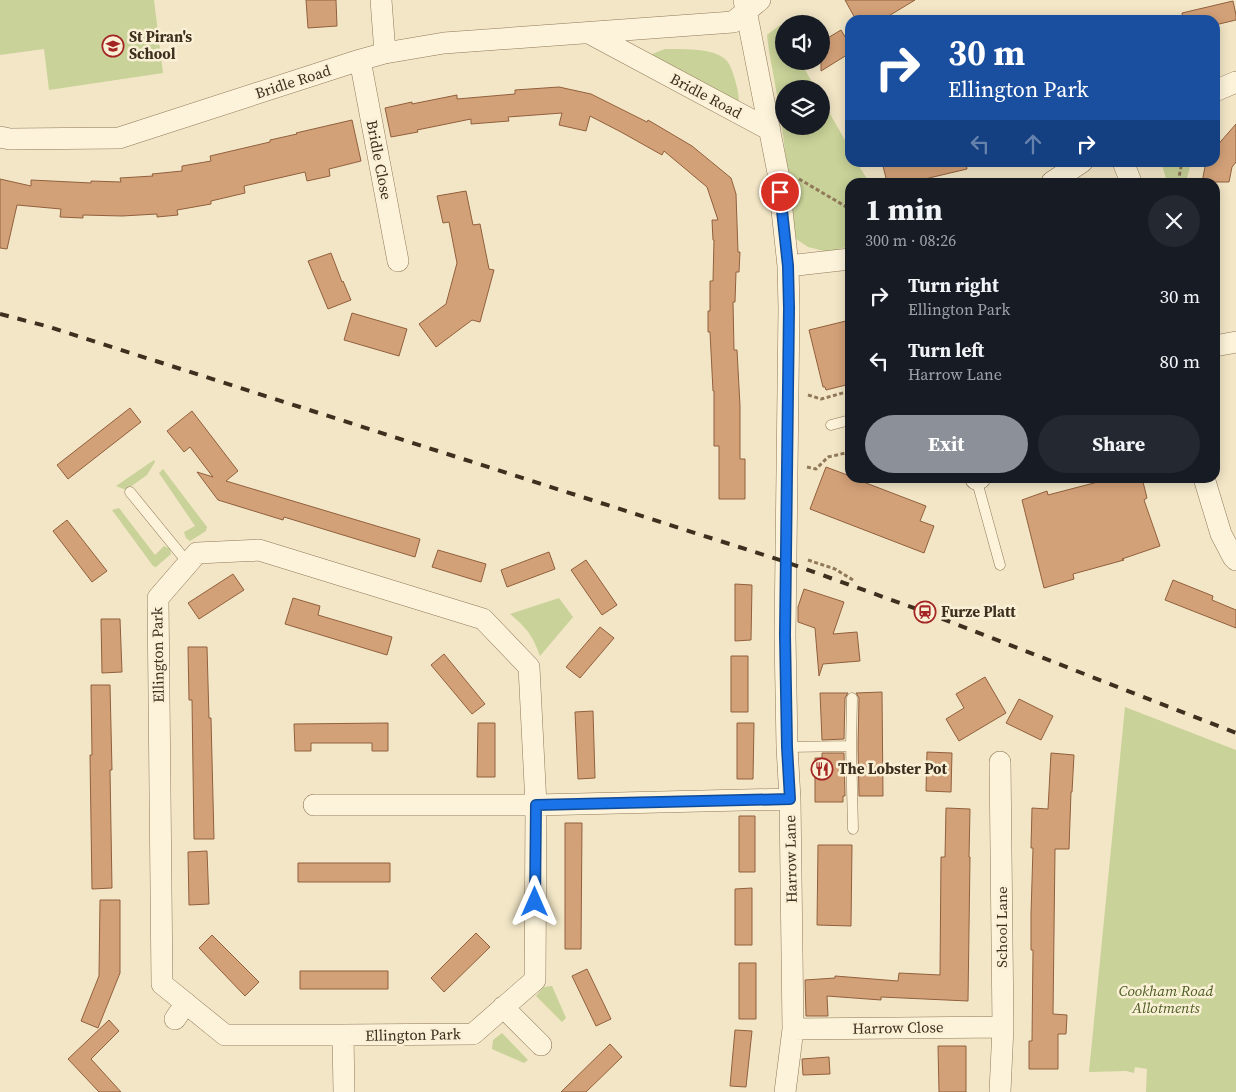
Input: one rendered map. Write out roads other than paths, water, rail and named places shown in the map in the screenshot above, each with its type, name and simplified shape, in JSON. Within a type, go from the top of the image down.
[{"type":"street","points":[[381,0],[385,53]]},
{"type":"street","name":"Bridle Road","points":[[0,137],[10,139],[119,138],[385,53],[444,43],[589,34],[733,22],[750,4]]},
{"type":"street","name":"Harrow Lane","points":[[750,4],[778,173],[788,266],[785,635],[790,799],[793,1029],[785,1092]]},
{"type":"street","name":"Bridle Road","points":[[589,34],[770,130]]},
{"type":"street","name":"Bridle Close","points":[[360,60],[398,261]]},
{"type":"street","points":[[1220,88],[1236,82]]},
{"type":"street","points":[[1058,178],[1074,167]]},
{"type":"street","points":[[788,266],[845,260]]},
{"type":"street","points":[[1220,345],[1236,342]]},
{"type":"street","points":[[1206,483],[1221,534],[1236,560]]},
{"type":"street","name":"Ellington Park","points":[[258,550],[483,619],[529,666],[536,805],[535,980],[473,1034],[225,1034],[180,1011],[162,984],[158,598],[188,563],[197,553],[258,550]]},
{"type":"street","name":"School Lane","points":[[1000,762],[1003,1028],[1000,1092]]},
{"type":"street","points":[[314,804],[536,805],[790,799]]},
{"type":"street","points":[[504,1007],[541,1046]]},
{"type":"street","name":"Harrow Close","points":[[793,1029],[1003,1028]]},
{"type":"street","name":"Ellington Park","points":[[343,1035],[344,1092]]},
{"type":"lane","points":[[831,425],[845,421]]},
{"type":"lane","points":[[978,483],[1000,565]]},
{"type":"lane","points":[[130,492],[188,563]]},
{"type":"lane","points":[[852,698],[853,829]]},
{"type":"lane","points":[[787,747],[851,746]]},
{"type":"railway","points":[[0,314],[46,326],[786,562],[925,612],[1236,733]]},
{"type":"place","name":"St Piran's School","points":[[113,46]]},
{"type":"place","name":"Furze Platt","points":[[925,612]]},
{"type":"place","name":"The Lobster Pot","points":[[822,769]]},
{"type":"park label","name":"Cookham Road Allotments","points":[[1166,1000]]}]
